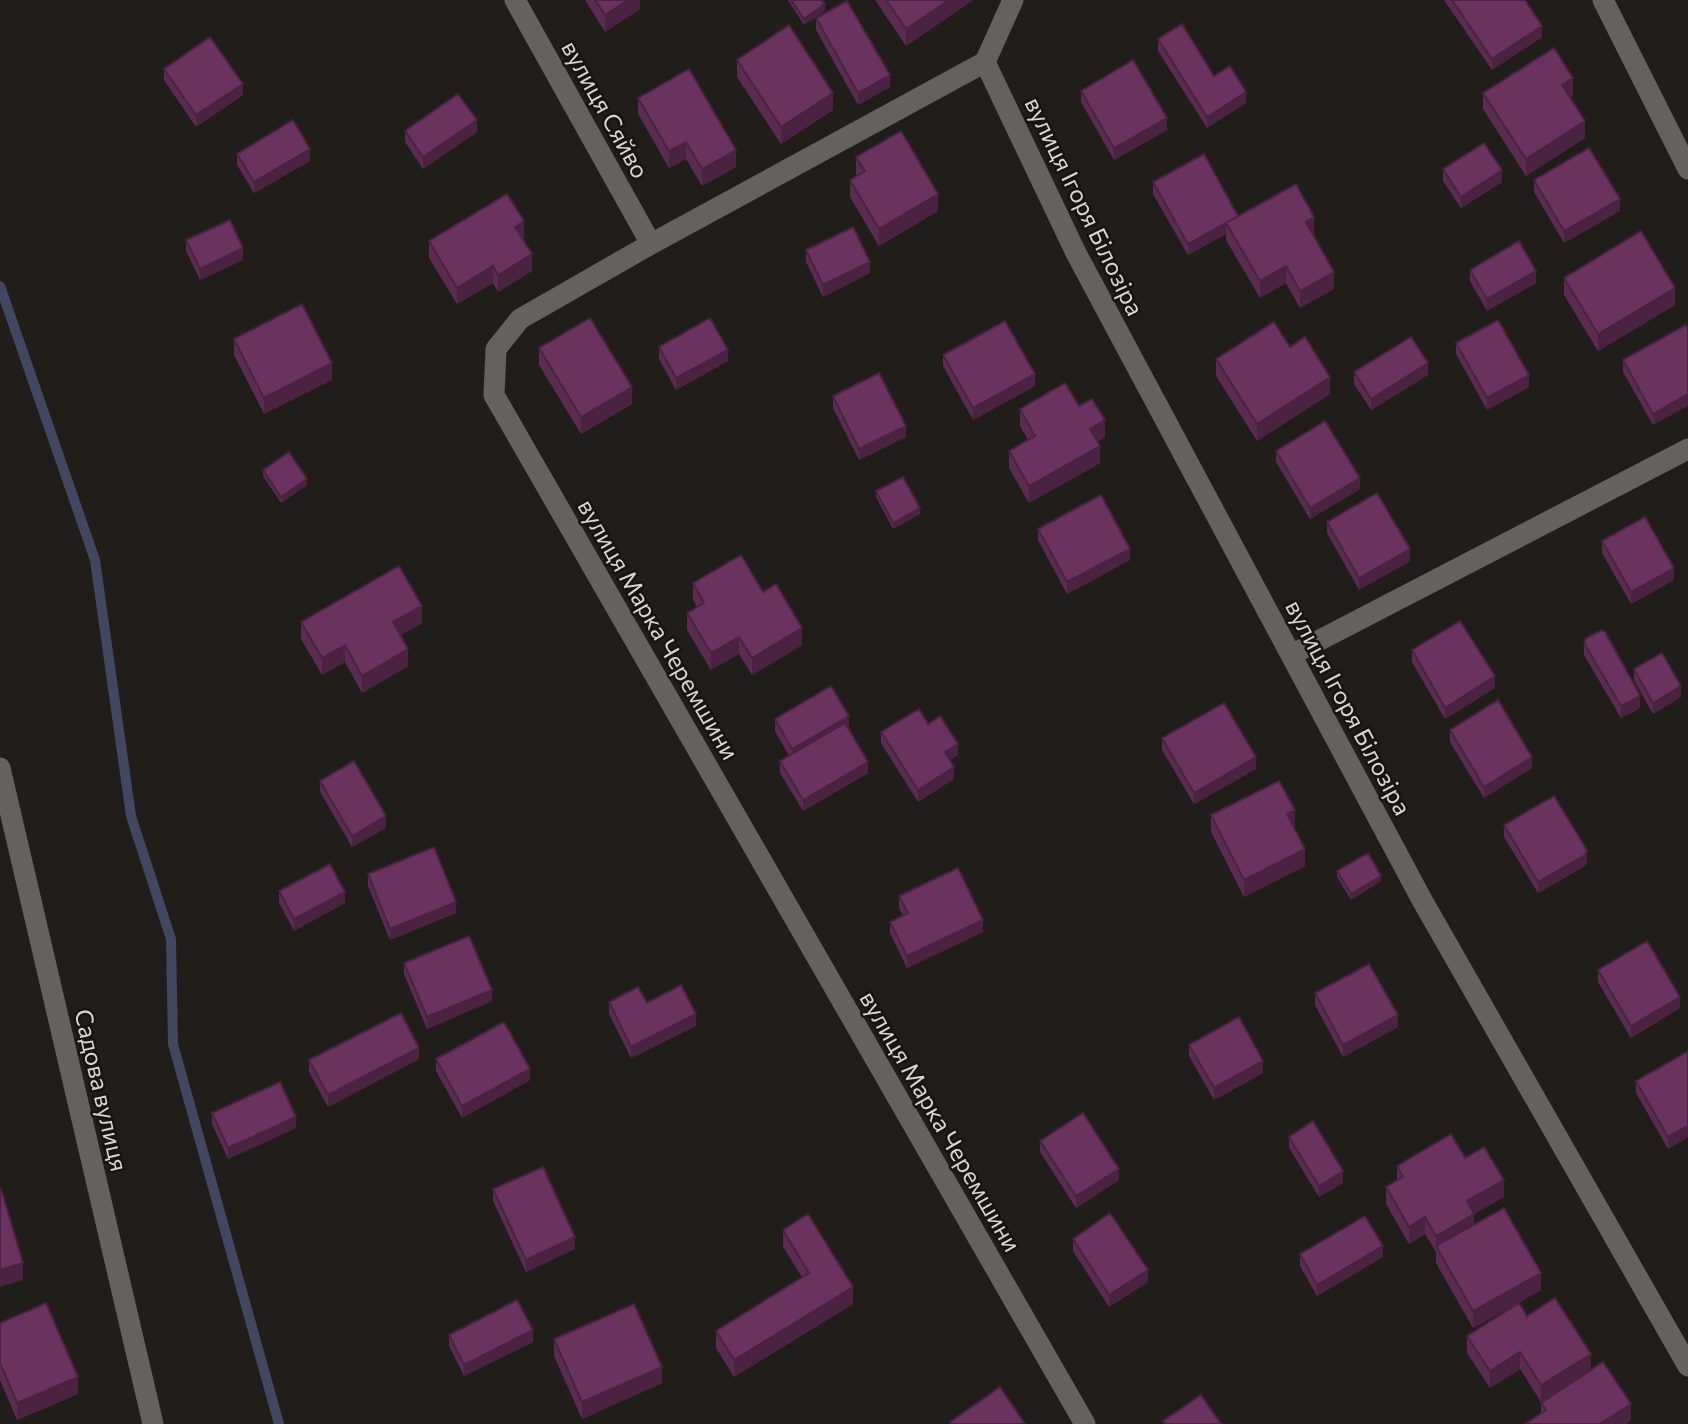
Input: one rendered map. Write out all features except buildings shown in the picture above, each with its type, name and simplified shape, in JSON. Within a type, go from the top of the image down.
[{"type":"street","name":"вулиця Сяйво","points":[[515,0],[651,244]]},
{"type":"street","points":[[985,62],[1013,0]]},
{"type":"street","points":[[1603,0],[1688,169]]},
{"type":"street","name":"вулиця Марка Черемшини","points":[[985,62],[520,318],[496,349],[494,395],[1085,1424]]},
{"type":"street","name":"вулиця Ігоря Білозіра","points":[[985,62],[1076,253],[1422,900],[1688,1366]]},
{"type":"street","points":[[1291,655],[1688,449]]},
{"type":"street","name":"Садова вулиця","points":[[0,768],[153,1424]]},
{"type":"waterway","points":[[0,286],[95,560],[131,816],[171,939],[173,1044],[279,1424]]}]
